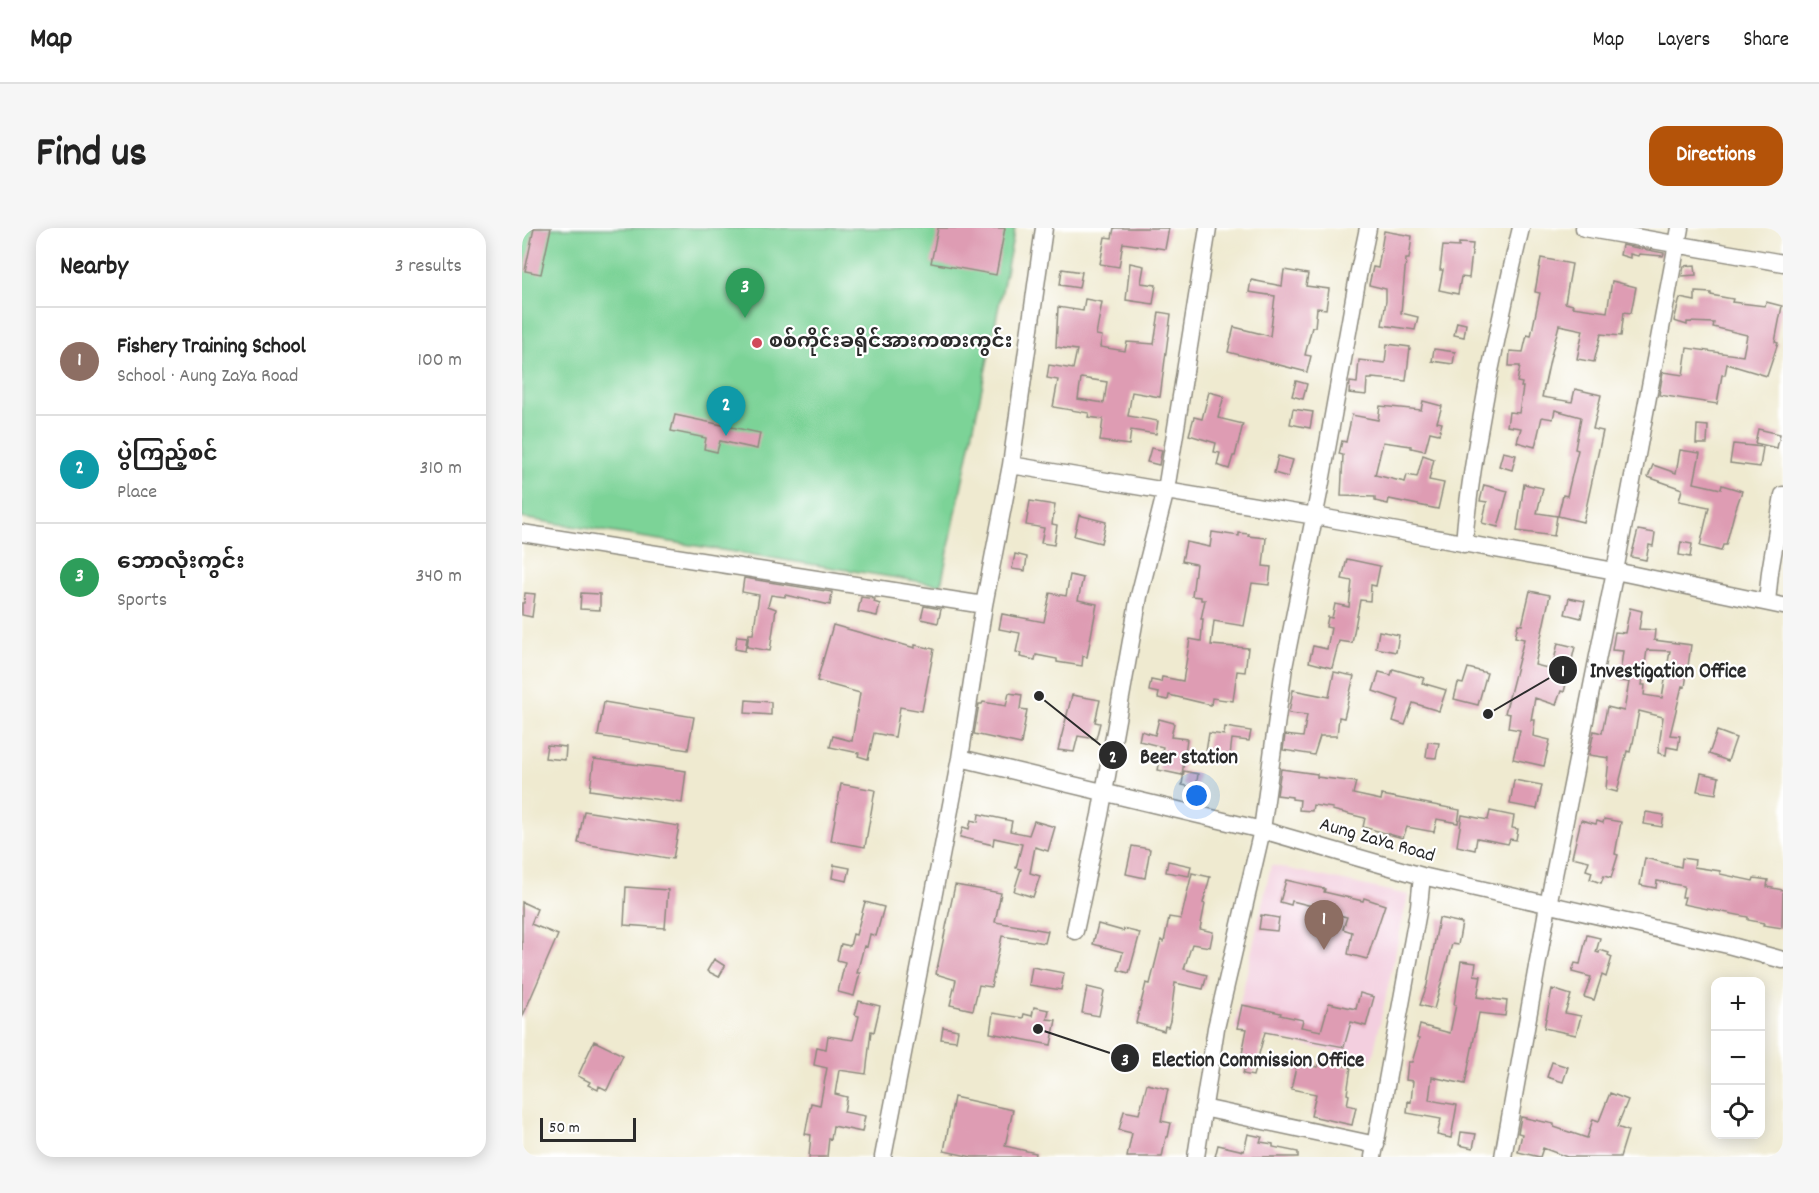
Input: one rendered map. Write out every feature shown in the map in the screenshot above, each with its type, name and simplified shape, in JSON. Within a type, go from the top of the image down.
[{"type":"street","points":[[883,1157],[960,758],[984,605],[1011,465],[1044,228]]},
{"type":"street","points":[[1076,931],[1104,793],[1139,596],[1166,490],[1208,228]]},
{"type":"street","points":[[1196,1157],[1216,1028],[1262,830],[1284,667],[1315,516],[1368,228]]},
{"type":"street","points":[[1464,544],[1481,419],[1504,294],[1521,228]]},
{"type":"street","points":[[1584,228],[1678,236],[1783,263]]},
{"type":"street","points":[[1503,1157],[1548,905],[1615,571],[1678,236]]},
{"type":"street","points":[[1011,465],[1315,516],[1615,571],[1775,604],[1770,572],[1783,495]]},
{"type":"street","points":[[522,533],[984,605]]},
{"type":"street","name":"Aung ZaYa Road","points":[[960,758],[1262,830],[1422,876],[1728,945],[1783,960]]},
{"type":"street","points":[[1203,1108],[1375,1151],[1419,906],[1422,876]]},
{"type":"shaded area","points":[[1271,865],[1408,895],[1372,1060],[1234,1030]]},
{"type":"green space","name":"စစ်ကိုင်းခရိုင်အားကစားကွင်း","points":[[522,228],[1015,228],[941,585],[522,518]]},
{"type":"building","points":[[534,228],[551,228],[541,274],[525,271]]},
{"type":"building","points":[[938,228],[1005,228],[996,275],[931,263]]},
{"type":"building","points":[[1114,228],[1169,228],[1165,249],[1123,243],[1119,267],[1100,264],[1105,237],[1112,238]]},
{"type":"building","points":[[1384,231],[1412,236],[1409,259],[1406,259],[1401,313],[1418,317],[1415,330],[1382,325],[1386,289],[1369,285],[1373,267],[1378,268]]},
{"type":"building","points":[[1459,243],[1473,244],[1469,278],[1461,277],[1458,294],[1439,290],[1443,270],[1440,270],[1443,246],[1459,247]]},
{"type":"building","points":[[1622,245],[1664,253],[1663,256],[1630,254],[1630,258],[1620,255]]},
{"type":"building","points":[[1541,258],[1572,264],[1565,303],[1573,305],[1572,307],[1607,312],[1612,281],[1636,287],[1631,313],[1624,312],[1621,336],[1601,334],[1594,362],[1577,359],[1583,330],[1559,325],[1550,360],[1542,397],[1572,402],[1575,389],[1601,395],[1593,429],[1603,431],[1583,522],[1558,516],[1563,495],[1567,496],[1578,450],[1575,449],[1581,417],[1555,410],[1553,419],[1542,417],[1535,447],[1517,442],[1521,428],[1507,426],[1509,412],[1519,413],[1523,387],[1521,387],[1522,383],[1517,382],[1520,366],[1509,366],[1510,351],[1523,352],[1527,335],[1531,336],[1540,293],[1535,292]]},
{"type":"building","points":[[1130,263],[1144,266],[1141,283],[1156,285],[1153,304],[1126,300]]},
{"type":"building","points":[[1695,265],[1696,275],[1682,276],[1684,266]]},
{"type":"building","points":[[1062,269],[1082,272],[1079,288],[1060,285]]},
{"type":"building","points":[[1284,270],[1308,274],[1306,286],[1329,289],[1326,309],[1317,308],[1315,327],[1312,327],[1305,355],[1311,356],[1307,372],[1228,352],[1234,327],[1270,336],[1275,296],[1249,292],[1251,280],[1282,286]]},
{"type":"building","points":[[1695,292],[1711,293],[1711,295],[1733,299],[1732,302],[1765,306],[1766,302],[1782,306],[1775,342],[1778,343],[1767,376],[1727,364],[1725,375],[1722,375],[1717,404],[1659,395],[1663,372],[1683,375],[1687,348],[1743,356],[1747,335],[1713,327],[1714,323],[1687,322],[1687,325],[1674,321],[1680,298],[1695,301]]},
{"type":"building","points":[[1085,299],[1102,302],[1096,335],[1102,336],[1100,347],[1125,351],[1127,342],[1154,344],[1159,312],[1171,314],[1160,397],[1132,392],[1128,416],[1158,421],[1156,434],[1131,430],[1129,445],[1100,441],[1103,419],[1088,417],[1089,413],[1053,407],[1058,380],[1047,378],[1049,365],[1073,369],[1077,350],[1056,347],[1058,307],[1083,311]],"holes":[[[1081,378],[1107,382],[1104,403],[1078,399]]]},
{"type":"building","points":[[1457,322],[1466,324],[1464,337],[1454,335]]},
{"type":"building","points":[[1387,344],[1410,347],[1406,381],[1367,379],[1366,395],[1349,393],[1350,382],[1357,383],[1359,360],[1385,363]]},
{"type":"building","points":[[1434,349],[1455,352],[1453,364],[1432,361]]},
{"type":"building","points":[[1296,381],[1307,384],[1303,399],[1292,396]]},
{"type":"building","points":[[1209,392],[1224,396],[1218,418],[1243,424],[1235,456],[1233,456],[1229,469],[1217,465],[1220,453],[1214,452],[1216,443],[1189,435],[1194,417],[1202,419]]},
{"type":"building","points":[[1423,401],[1442,406],[1437,422],[1442,423],[1439,434],[1430,432],[1425,451],[1411,448],[1411,446],[1383,442],[1375,475],[1405,482],[1407,475],[1417,477],[1423,455],[1434,459],[1429,480],[1444,483],[1438,509],[1389,499],[1388,504],[1375,501],[1375,497],[1341,496],[1343,455],[1339,454],[1342,441],[1346,442],[1352,415],[1378,420],[1380,406],[1421,410]]},
{"type":"building","points":[[1293,409],[1313,412],[1310,428],[1290,424]]},
{"type":"building","points":[[675,415],[760,433],[757,449],[720,441],[717,452],[704,449],[706,438],[671,431]]},
{"type":"building","points":[[1697,425],[1708,426],[1707,444],[1696,444]]},
{"type":"building","points":[[1758,429],[1780,434],[1777,448],[1755,443]]},
{"type":"building","points":[[1733,444],[1763,447],[1760,467],[1730,463]]},
{"type":"building","points":[[1151,448],[1162,450],[1159,465],[1147,462]]},
{"type":"building","points":[[1680,450],[1700,453],[1694,483],[1721,489],[1722,485],[1742,491],[1726,545],[1723,545],[1721,551],[1700,546],[1709,507],[1679,501],[1682,489],[1648,477],[1653,465],[1676,473]]},
{"type":"building","points":[[1503,452],[1516,455],[1512,470],[1499,466]]},
{"type":"building","points":[[1278,456],[1293,460],[1288,477],[1274,473]]},
{"type":"building","points":[[1524,484],[1543,488],[1537,513],[1557,516],[1554,536],[1517,531]]},
{"type":"building","points":[[1484,485],[1508,491],[1498,527],[1482,523],[1487,502],[1480,501]]},
{"type":"building","points":[[1030,501],[1055,505],[1052,524],[1057,525],[1054,545],[1041,543],[1044,528],[1026,525]]},
{"type":"building","points":[[1079,515],[1106,522],[1101,543],[1074,536]]},
{"type":"building","points":[[1638,530],[1655,533],[1653,546],[1649,545],[1646,560],[1631,557]]},
{"type":"building","points":[[1212,532],[1239,536],[1239,533],[1249,534],[1248,536],[1266,538],[1263,566],[1271,567],[1269,585],[1252,583],[1244,626],[1214,621],[1211,645],[1248,648],[1245,672],[1237,671],[1233,701],[1212,698],[1211,705],[1169,695],[1168,700],[1158,698],[1159,693],[1149,691],[1151,680],[1161,682],[1162,677],[1183,681],[1190,639],[1201,641],[1203,619],[1201,619],[1205,600],[1192,596],[1196,564],[1182,561],[1186,542],[1210,547]]},
{"type":"building","points":[[1681,542],[1692,544],[1690,557],[1679,555]]},
{"type":"building","points":[[1015,554],[1027,557],[1025,571],[1012,569]]},
{"type":"building","points":[[1347,559],[1380,566],[1376,586],[1371,585],[1370,601],[1360,600],[1352,643],[1339,641],[1332,668],[1309,662],[1313,646],[1327,649],[1331,628],[1326,627],[1328,617],[1332,618],[1335,604],[1349,607],[1352,581],[1342,579]]},
{"type":"building","points":[[1070,575],[1083,578],[1078,600],[1097,604],[1087,657],[1083,656],[1082,666],[1057,662],[1057,659],[1036,655],[1035,660],[1020,657],[1021,653],[1016,652],[1020,633],[999,629],[1002,614],[1044,622],[1050,593],[1066,596]]},
{"type":"building","points":[[744,578],[832,592],[830,605],[785,595],[785,597],[771,595],[768,606],[776,609],[770,651],[747,647],[749,634],[753,634],[759,595],[742,592]]},
{"type":"building","points":[[1530,591],[1550,595],[1535,665],[1552,669],[1558,643],[1575,647],[1564,692],[1561,691],[1556,705],[1535,698],[1531,720],[1535,720],[1533,736],[1550,740],[1544,766],[1513,759],[1520,730],[1508,728],[1510,714],[1505,713],[1524,639],[1515,637],[1518,624],[1522,625]]},
{"type":"building","points":[[525,593],[535,594],[532,617],[522,615]]},
{"type":"building","points":[[581,593],[600,594],[600,610],[580,609]]},
{"type":"building","points":[[861,597],[875,599],[874,602],[880,604],[877,616],[858,612]]},
{"type":"building","points":[[1569,598],[1585,601],[1581,618],[1565,614]]},
{"type":"building","points":[[924,606],[941,609],[938,623],[921,619]]},
{"type":"building","points":[[1630,608],[1642,611],[1639,629],[1655,630],[1654,640],[1691,645],[1685,687],[1682,686],[1670,735],[1680,736],[1678,749],[1667,747],[1666,755],[1658,753],[1663,717],[1639,711],[1633,743],[1630,752],[1627,751],[1617,792],[1606,789],[1609,758],[1589,755],[1594,731],[1602,733],[1607,707],[1624,711],[1629,682],[1619,681],[1623,651],[1612,650],[1615,632],[1625,633]],"holes":[[[1647,650],[1670,651],[1662,698],[1644,695],[1645,685],[1642,685]]]},
{"type":"building","points":[[833,625],[915,648],[915,645],[934,649],[922,711],[900,707],[895,737],[874,733],[868,759],[858,756],[859,753],[830,747],[833,736],[852,741],[860,693],[817,681]]},
{"type":"building","points":[[1379,631],[1399,635],[1396,652],[1376,648]]},
{"type":"building","points":[[737,636],[747,637],[745,651],[735,649]]},
{"type":"building","points":[[1468,668],[1487,673],[1478,705],[1454,699],[1458,683],[1463,684]]},
{"type":"building","points":[[1393,669],[1424,678],[1422,683],[1446,690],[1439,711],[1413,703],[1405,725],[1393,721],[1399,700],[1373,691],[1379,672],[1391,675]]},
{"type":"building","points":[[1334,672],[1354,676],[1344,718],[1339,717],[1337,736],[1320,736],[1314,755],[1283,750],[1285,735],[1303,737],[1307,715],[1289,713],[1293,690],[1329,697]]},
{"type":"building","points":[[1009,693],[1022,695],[1020,709],[1027,710],[1021,744],[974,734],[979,704],[983,702],[1006,706]]},
{"type":"building","points":[[1072,695],[1100,700],[1095,722],[1100,723],[1096,739],[1078,736],[1074,752],[1058,750]]},
{"type":"building","points":[[746,700],[771,702],[771,715],[745,713]]},
{"type":"building","points":[[604,702],[694,717],[688,750],[598,736]]},
{"type":"building","points":[[1159,719],[1174,723],[1171,737],[1187,739],[1182,775],[1158,770],[1163,747],[1139,741],[1141,731],[1155,735]]},
{"type":"building","points":[[1225,727],[1251,731],[1249,741],[1232,739],[1230,756],[1226,756],[1225,763],[1209,760],[1210,753],[1206,752],[1209,733],[1224,735]]},
{"type":"building","points":[[1717,731],[1736,738],[1728,761],[1709,754]]},
{"type":"building","points":[[1428,742],[1439,743],[1436,758],[1426,757]]},
{"type":"building","points":[[547,745],[566,747],[565,760],[545,758]]},
{"type":"building","points":[[594,759],[686,771],[682,803],[590,790]]},
{"type":"building","points":[[1281,769],[1356,782],[1353,794],[1381,800],[1382,795],[1460,810],[1458,823],[1437,819],[1434,832],[1407,827],[1403,838],[1363,827],[1365,818],[1332,810],[1333,808],[1313,805],[1312,811],[1299,810],[1300,800],[1277,795]]},
{"type":"building","points":[[1184,771],[1198,774],[1196,788],[1182,785]]},
{"type":"building","points":[[1701,773],[1719,777],[1716,794],[1697,791]]},
{"type":"building","points":[[1514,780],[1542,785],[1537,809],[1510,804]]},
{"type":"building","points":[[841,784],[875,790],[865,847],[831,841]]},
{"type":"building","points":[[584,811],[679,826],[673,859],[578,843]]},
{"type":"building","points":[[1490,811],[1514,816],[1512,828],[1518,829],[1516,840],[1510,839],[1508,844],[1477,838],[1475,850],[1457,846],[1462,815],[1488,820]]},
{"type":"building","points":[[1646,812],[1664,815],[1662,827],[1644,824]]},
{"type":"building","points":[[979,814],[1012,821],[1010,831],[1029,835],[1034,821],[1055,827],[1048,851],[1035,847],[1030,873],[1040,876],[1033,897],[1014,891],[1021,869],[1016,868],[1022,844],[994,838],[993,845],[960,837],[963,827],[969,829],[971,820],[978,822]]},
{"type":"building","points":[[1604,819],[1621,822],[1615,854],[1618,855],[1611,878],[1604,876],[1601,883],[1590,879],[1592,872],[1586,870],[1589,861],[1572,857],[1581,820],[1596,824],[1597,821],[1603,823]]},
{"type":"building","points":[[1132,846],[1150,849],[1145,878],[1126,874]]},
{"type":"building","points":[[1645,858],[1681,867],[1682,858],[1695,860],[1694,867],[1720,871],[1720,874],[1753,881],[1754,878],[1768,880],[1767,887],[1783,890],[1782,928],[1763,925],[1764,923],[1748,920],[1748,917],[1683,904],[1684,886],[1657,881],[1656,888],[1640,885]]},
{"type":"building","points":[[1168,861],[1191,866],[1189,876],[1166,872]]},
{"type":"building","points":[[834,865],[850,868],[847,881],[832,878]]},
{"type":"building","points":[[1192,873],[1210,877],[1203,903],[1205,904],[1200,929],[1213,932],[1210,947],[1192,944],[1184,969],[1207,975],[1203,989],[1175,983],[1170,1021],[1164,1031],[1136,1023],[1146,983],[1150,984],[1161,940],[1164,942],[1169,917],[1181,919]]},
{"type":"building","points":[[1286,880],[1325,889],[1324,892],[1363,901],[1364,898],[1385,905],[1367,959],[1348,954],[1352,932],[1343,929],[1347,917],[1292,901],[1291,905],[1280,902]]},
{"type":"building","points":[[955,885],[1001,893],[995,922],[1048,931],[1045,943],[1002,936],[991,987],[979,985],[973,1010],[950,1005],[956,980],[936,974]]},
{"type":"building","points":[[626,887],[668,890],[665,928],[624,925]]},
{"type":"building","points":[[522,902],[537,909],[531,924],[558,935],[522,1018]]},
{"type":"building","points":[[865,902],[884,907],[876,936],[870,934],[867,947],[864,946],[854,996],[838,992],[845,962],[837,960],[841,944],[850,946],[853,934],[856,935]]},
{"type":"building","points":[[1261,915],[1279,918],[1277,931],[1259,929]]},
{"type":"building","points":[[1439,918],[1462,923],[1458,945],[1452,944],[1434,1009],[1420,1005],[1427,985]]},
{"type":"building","points":[[1098,924],[1140,933],[1129,973],[1118,970],[1123,952],[1093,944]]},
{"type":"building","points":[[1587,935],[1600,938],[1596,952],[1599,953],[1600,950],[1609,953],[1608,955],[1612,957],[1606,977],[1602,975],[1594,1000],[1584,997],[1591,977],[1572,972],[1575,963],[1580,964]]},
{"type":"building","points":[[714,959],[725,966],[719,977],[707,971]]},
{"type":"building","points":[[1461,961],[1476,963],[1474,975],[1481,976],[1477,997],[1507,1001],[1505,1016],[1479,1013],[1465,1084],[1432,1077],[1429,1100],[1457,1105],[1451,1138],[1437,1135],[1441,1119],[1407,1113],[1408,1101],[1411,1102],[1413,1081],[1406,1080],[1408,1062],[1412,1062],[1419,1039],[1417,1038],[1420,1025],[1450,1033]]},
{"type":"building","points":[[1032,967],[1064,973],[1061,990],[1029,985]]},
{"type":"building","points":[[1087,987],[1104,991],[1099,1016],[1082,1013]]},
{"type":"building","points":[[1552,989],[1571,995],[1565,1013],[1581,1016],[1576,1035],[1544,1028]]},
{"type":"building","points":[[1360,993],[1374,997],[1366,1026],[1351,1022],[1344,1047],[1265,1032],[1253,1076],[1243,1074],[1246,1060],[1241,1059],[1247,1029],[1237,1028],[1242,1005],[1303,1020],[1301,1027],[1321,1031],[1329,1003],[1356,1009]]},
{"type":"building","points":[[859,1001],[880,1006],[874,1032],[871,1031],[866,1074],[839,1070],[835,1094],[847,1097],[844,1112],[865,1116],[862,1132],[833,1126],[827,1157],[809,1157],[811,1135],[805,1134],[811,1103],[820,1105],[827,1068],[814,1065],[817,1047],[826,1049],[828,1036],[853,1040],[859,1016],[855,1015]]},
{"type":"building","points":[[1034,1007],[1049,1010],[1047,1019],[1056,1020],[1051,1045],[990,1033],[993,1013],[1023,1018],[1024,1014],[1032,1016]]},
{"type":"building","points":[[943,1027],[958,1030],[956,1041],[941,1039]]},
{"type":"building","points":[[594,1041],[623,1055],[607,1090],[599,1086],[598,1090],[588,1085],[590,1082],[578,1076]]},
{"type":"building","points":[[1319,1062],[1351,1067],[1347,1105],[1356,1107],[1352,1125],[1311,1116],[1316,1094],[1291,1089],[1297,1063],[1318,1067]]},
{"type":"building","points":[[1552,1062],[1568,1067],[1563,1082],[1547,1077]]},
{"type":"building","points":[[1147,1084],[1168,1089],[1161,1121],[1171,1123],[1168,1137],[1166,1137],[1162,1157],[1127,1157],[1132,1133],[1119,1130],[1124,1111],[1139,1114]]},
{"type":"building","points":[[1610,1093],[1628,1100],[1617,1127],[1628,1131],[1620,1157],[1567,1157],[1543,1148],[1540,1157],[1518,1152],[1522,1134],[1518,1133],[1521,1117],[1554,1124],[1554,1127],[1587,1138],[1593,1119],[1599,1121]]},
{"type":"building","points":[[954,1097],[1013,1110],[1005,1146],[1036,1153],[1035,1157],[972,1157],[944,1151]]},
{"type":"building","points":[[1461,1132],[1476,1134],[1473,1148],[1459,1145]]},
{"type":"building","points":[[1248,1134],[1262,1137],[1260,1142],[1273,1144],[1273,1147],[1298,1152],[1298,1157],[1215,1157],[1218,1145],[1244,1151]]},
{"type":"place","name":"ဘောလုံးကွင်း","points":[[745,318]]},
{"type":"place","name":"စစ်ကိုင်းခရိုင်အားကစားကွင်း","points":[[757,343]]},
{"type":"place","name":"ပွဲကြည့်စင်","points":[[726,436]]},
{"type":"place","name":"Beer station","points":[[1039,696]]},
{"type":"place","name":"Investigation Office","points":[[1488,714]]},
{"type":"place","name":"Fishery Training School","points":[[1324,950]]},
{"type":"place","name":"Election Commission Office","points":[[1038,1029]]}]
